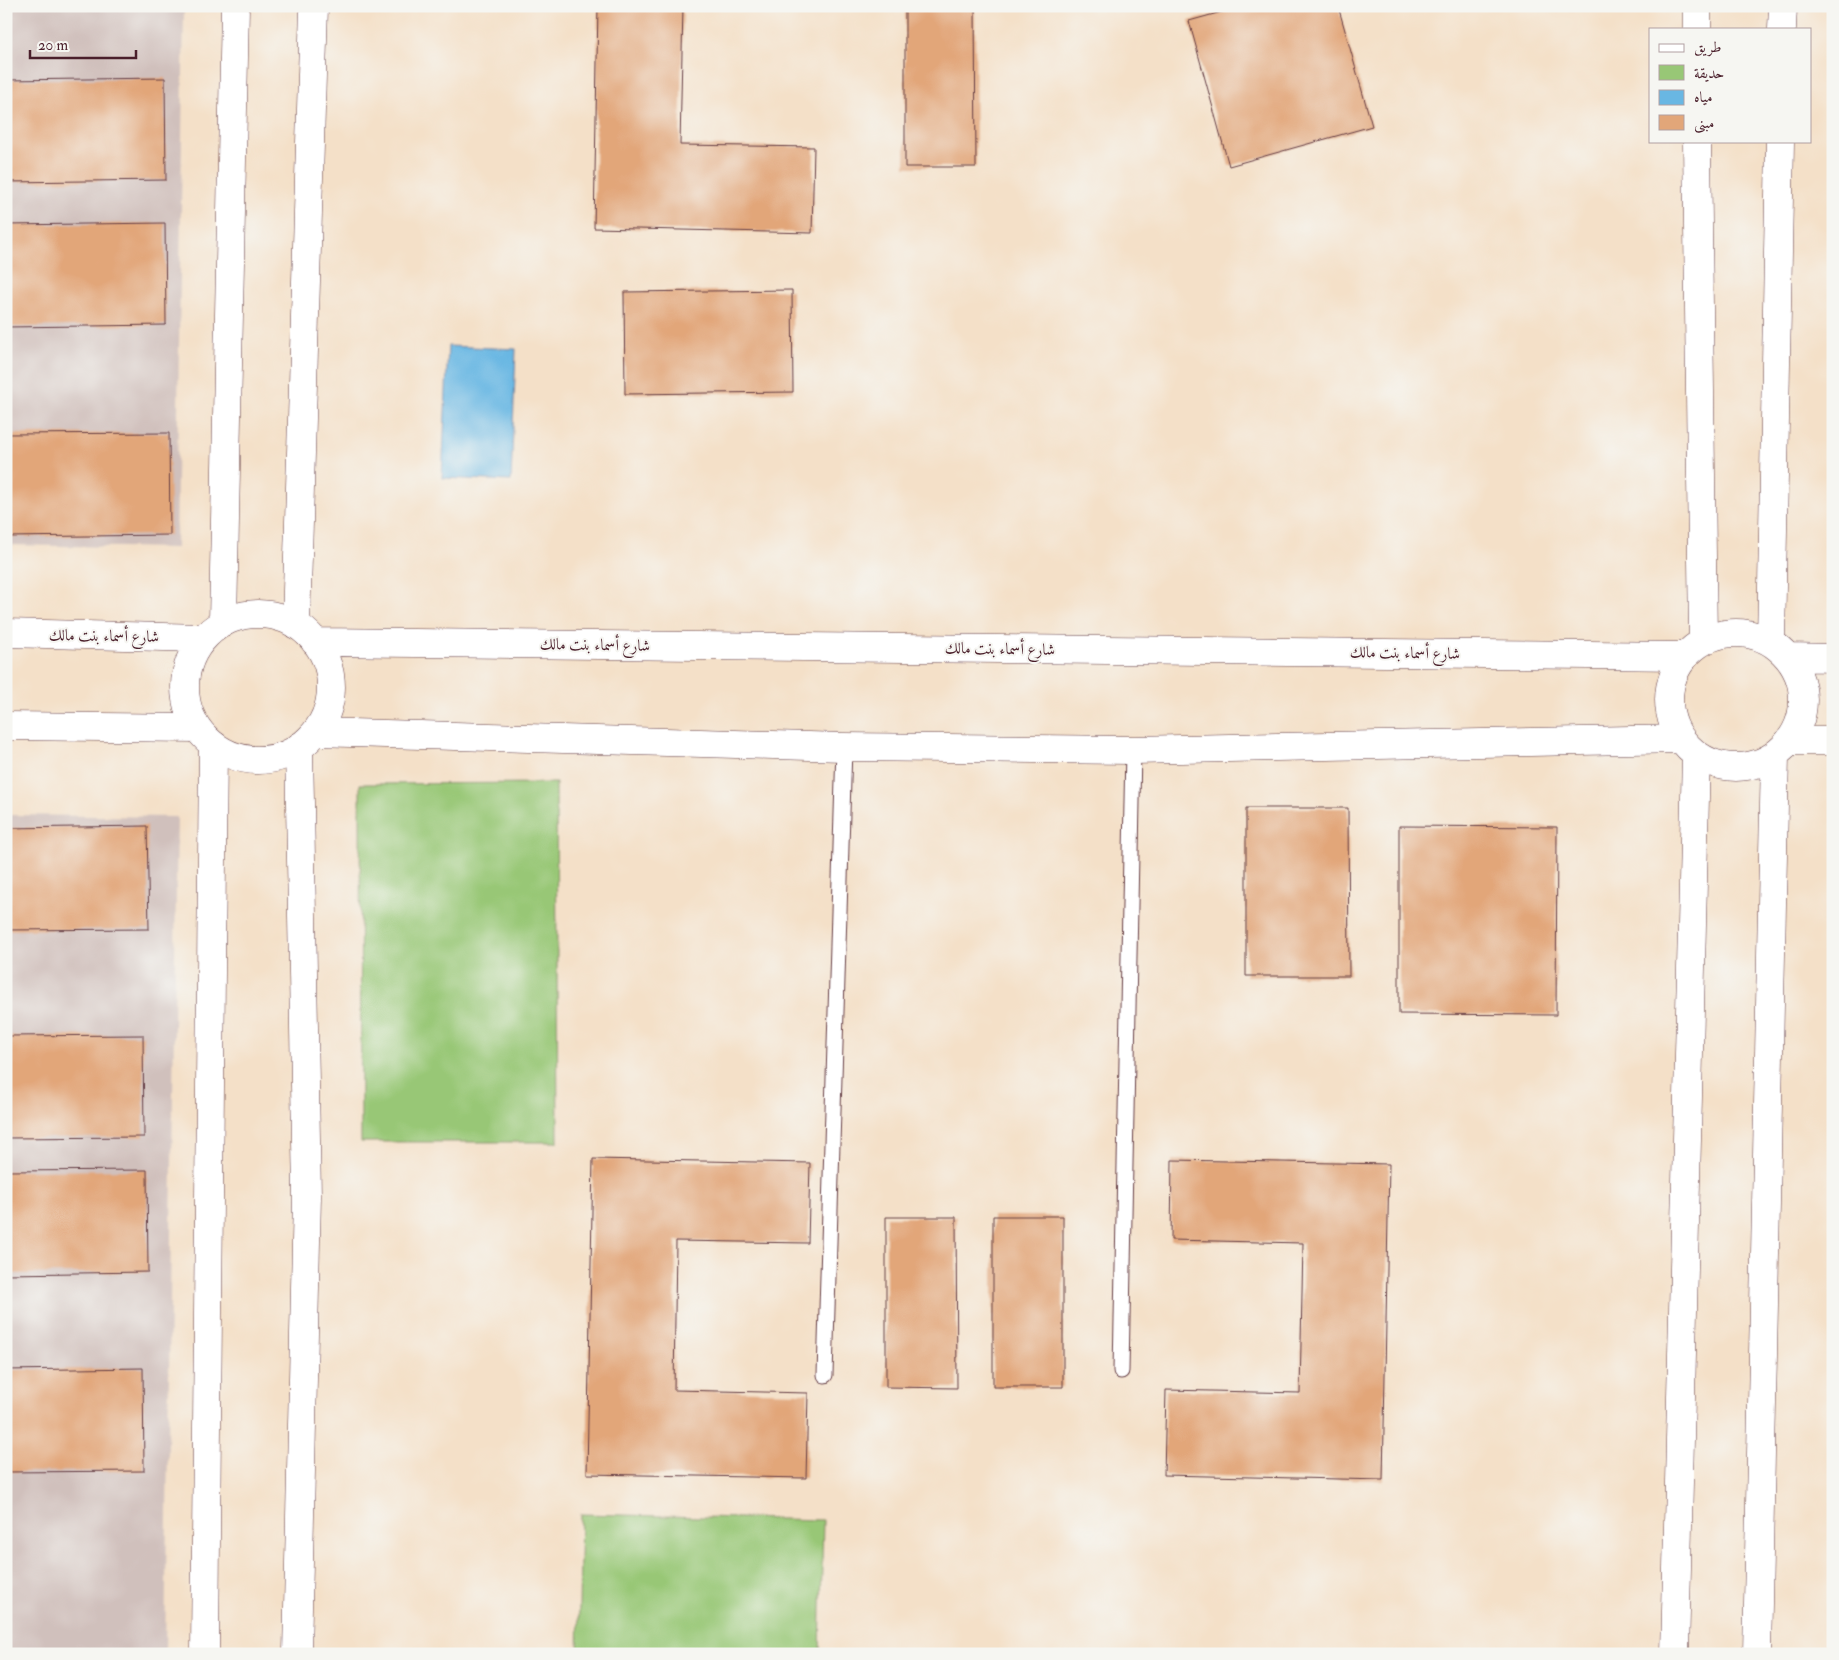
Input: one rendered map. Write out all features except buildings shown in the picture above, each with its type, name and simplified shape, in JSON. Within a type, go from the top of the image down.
[{"type":"street","points":[[213,630],[235,6]]},
{"type":"street","points":[[306,633],[314,6]]},
{"type":"street","points":[[1697,6],[1697,28]]},
{"type":"street","points":[[1782,28],[1783,6]]},
{"type":"street","points":[[1694,648],[1697,142]]},
{"type":"street","points":[[1757,1654],[1783,748],[1801,722],[1804,701],[1800,678],[1780,650],[1780,142]]},
{"type":"street","points":[[247,615],[273,615],[306,633],[327,664],[331,690],[327,712],[308,740],[278,757],[256,760],[233,756],[205,736],[187,708],[185,685],[189,660],[213,630],[247,615]]},
{"type":"street","name":"شارع أسماء بنت مالك","points":[[6,633],[213,630]]},
{"type":"street","name":"شارع أسماء بنت مالك","points":[[306,633],[1694,648]]},
{"type":"street","points":[[1833,658],[1780,650],[1749,634],[1725,634],[1694,648],[1673,676],[1669,699],[1672,720],[1688,746],[1714,764],[1736,767],[1756,764],[1783,748],[1833,741]]},
{"type":"street","points":[[6,726],[205,736]]},
{"type":"street","points":[[205,736],[205,1654]]},
{"type":"street","points":[[308,740],[1133,750],[1688,746]]},
{"type":"street","points":[[297,1654],[307,1196],[308,740]]},
{"type":"street","points":[[1675,1654],[1688,746]]},
{"type":"lane","points":[[825,1375],[844,747]]},
{"type":"lane","points":[[1120,1371],[1133,750]]},
{"type":"shaded area","points":[[6,6],[184,6],[176,548],[6,545]]},
{"type":"shaded area","points":[[6,815],[177,817],[165,1654],[6,1654]]},
{"type":"green space","points":[[556,783],[558,1142],[361,1142],[360,784]]},
{"type":"green space","points":[[581,1514],[823,1520],[820,1654],[578,1654]]},
{"type":"water","points":[[448,346],[516,349],[511,481],[442,478]]}]
